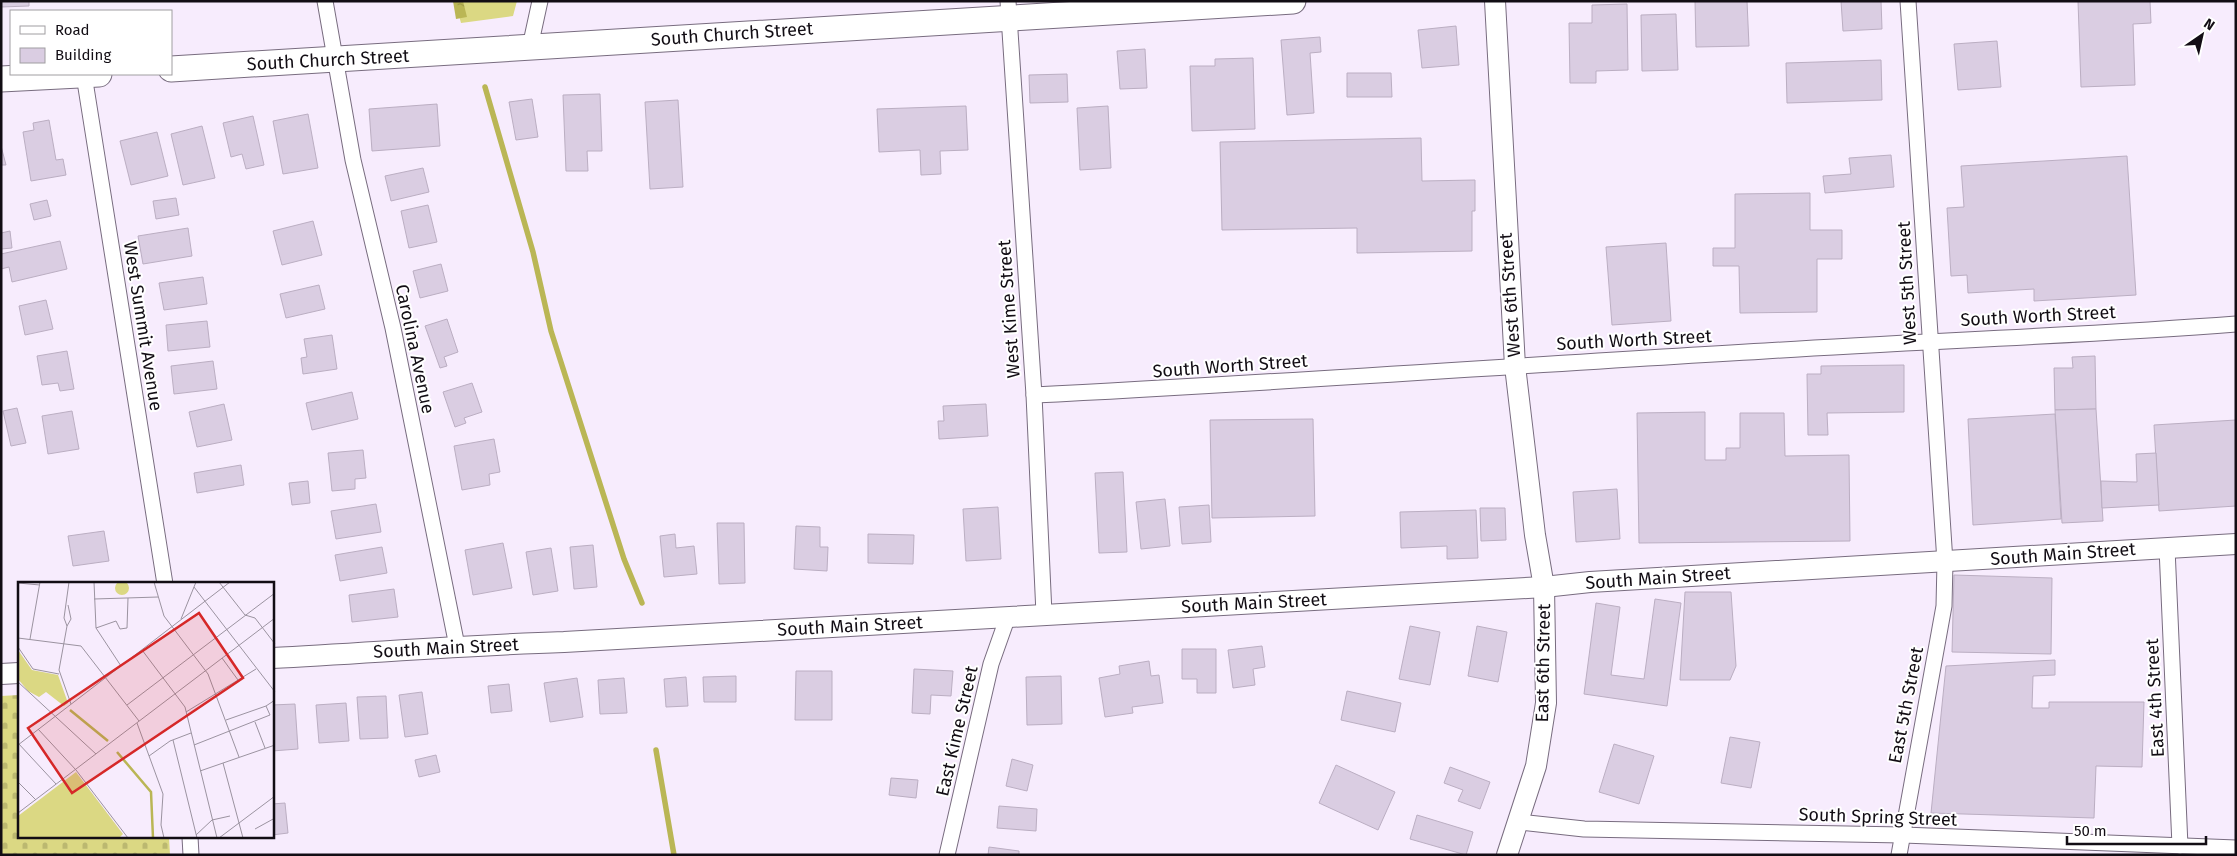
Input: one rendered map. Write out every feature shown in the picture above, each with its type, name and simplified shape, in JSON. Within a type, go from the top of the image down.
[{"type":"main road","name":"South Church Street","points":[[172,69],[848,27],[1009,10],[1292,1]]},
{"type":"main road","points":[[1,79],[74,75]]},
{"type":"street","name":"Carolina Avenue","points":[[325,1],[353,160],[393,328],[457,646]]},
{"type":"street","points":[[530,47],[540,1]]},
{"type":"street","name":"West 6th Street","points":[[1495,1],[1515,366],[1535,535],[1544,586]]},
{"type":"street","name":"West 5th Street","points":[[1908,1],[1945,562]]},
{"type":"street","name":"West Kime Street","points":[[1009,10],[1034,395],[1044,614]]},
{"type":"street","name":"West Summit Avenue","points":[[92,75],[165,582]]},
{"type":"street","name":"South Worth Street","points":[[1034,395],[1227,386],[1515,366],[2236,324]]},
{"type":"street","name":"South Main Street","points":[[274,658],[457,646],[573,642],[1544,586],[2236,544]]},
{"type":"street","name":"East 4th Street","points":[[2167,548],[2180,846]]},
{"type":"street","name":"East 5th Street","points":[[1899,855],[1910,783],[1944,606],[1945,562]]},
{"type":"street","name":"East 6th Street","points":[[1507,855],[1536,766],[1546,703],[1544,586]]},
{"type":"street","name":"East Kime Street","points":[[947,855],[991,664],[1008,616]]},
{"type":"street","points":[[1,674],[18,673]]},
{"type":"street","name":"South Spring Street","points":[[1519,822],[1584,829],[1903,835],[2236,848]]},
{"type":"street","points":[[190,838],[191,855]]},
{"type":"green space","points":[[455,1],[517,1],[513,16],[461,23]]},
{"type":"green space","points":[[18,695],[18,838],[169,838],[170,855],[1,855],[1,696]]},
{"type":"water","points":[[453,1],[463,1],[467,17],[456,19]]},
{"type":"building","points":[[1,1],[29,1],[29,6],[1,7]]},
{"type":"building","points":[[1695,1],[1747,1],[1749,46],[1696,47]]},
{"type":"building","points":[[1841,1],[1881,1],[1882,29],[1843,31]]},
{"type":"building","points":[[2078,1],[2150,1],[2151,23],[2133,24],[2135,85],[2081,87]]},
{"type":"building","points":[[1627,4],[1628,70],[1596,71],[1596,83],[1570,83],[1569,23],[1592,23],[1592,5]]},
{"type":"building","points":[[1676,14],[1678,70],[1642,71],[1641,15]]},
{"type":"building","points":[[1456,26],[1459,65],[1422,68],[1418,30]]},
{"type":"building","points":[[1320,37],[1321,52],[1310,53],[1314,113],[1287,115],[1281,40]]},
{"type":"building","points":[[1997,41],[2001,87],[1958,90],[1954,44]]},
{"type":"building","points":[[1145,49],[1147,88],[1120,89],[1117,51]]},
{"type":"building","points":[[1253,58],[1255,129],[1192,131],[1190,66],[1215,66],[1215,59]]},
{"type":"building","points":[[1881,60],[1882,100],[1787,103],[1786,63]]},
{"type":"building","points":[[1347,73],[1391,73],[1392,97],[1347,97]]},
{"type":"building","points":[[1067,74],[1068,102],[1030,103],[1029,75]]},
{"type":"building","points":[[600,94],[602,151],[587,151],[588,171],[566,171],[563,95]]},
{"type":"building","points":[[532,99],[538,137],[516,140],[509,102]]},
{"type":"building","points":[[678,100],[683,187],[650,189],[645,102]]},
{"type":"building","points":[[437,104],[440,146],[372,151],[369,109]]},
{"type":"building","points":[[966,106],[968,150],[940,151],[941,174],[921,175],[920,150],[879,152],[877,109]]},
{"type":"building","points":[[1108,106],[1111,168],[1080,170],[1077,108]]},
{"type":"building","points":[[308,114],[318,168],[283,174],[273,121]]},
{"type":"building","points":[[253,116],[264,165],[246,169],[242,154],[231,157],[223,123]]},
{"type":"building","points":[[49,120],[56,160],[63,159],[66,175],[31,181],[23,132],[34,130],[33,123]]},
{"type":"building","points":[[202,126],[215,178],[183,185],[171,134]]},
{"type":"building","points":[[157,132],[168,176],[131,185],[120,141]]},
{"type":"building","points":[[1421,138],[1422,181],[1475,180],[1475,211],[1472,211],[1472,251],[1357,253],[1357,228],[1222,230],[1220,142]]},
{"type":"building","points":[[1,146],[6,165],[1,165]]},
{"type":"building","points":[[1891,155],[1894,187],[1825,193],[1823,176],[1851,174],[1849,158]]},
{"type":"building","points":[[2127,156],[2136,295],[2034,301],[2034,289],[1968,293],[1967,275],[1951,276],[1947,208],[1964,207],[1961,166]]},
{"type":"building","points":[[423,168],[429,192],[391,201],[385,176]]},
{"type":"building","points":[[1810,193],[1810,230],[1842,230],[1842,259],[1817,259],[1817,312],[1740,313],[1739,266],[1713,266],[1713,248],[1735,248],[1735,194]]},
{"type":"building","points":[[176,198],[179,215],[156,219],[153,201]]},
{"type":"building","points":[[47,200],[51,216],[34,220],[30,204]]},
{"type":"building","points":[[428,205],[437,242],[409,248],[401,211]]},
{"type":"building","points":[[313,221],[322,255],[282,265],[273,231]]},
{"type":"building","points":[[188,228],[192,256],[143,264],[138,236]]},
{"type":"building","points":[[10,231],[12,248],[1,249],[1,233]]},
{"type":"building","points":[[60,241],[67,269],[12,282],[9,267],[1,269],[1,254]]},
{"type":"building","points":[[1666,243],[1671,321],[1612,325],[1606,247]]},
{"type":"building","points":[[441,264],[448,291],[420,298],[413,271]]},
{"type":"building","points":[[203,277],[207,304],[164,310],[159,283]]},
{"type":"building","points":[[319,285],[325,309],[286,318],[280,294]]},
{"type":"building","points":[[46,300],[53,329],[25,335],[19,306]]},
{"type":"building","points":[[447,319],[458,352],[444,357],[447,366],[440,368],[425,326]]},
{"type":"building","points":[[207,321],[210,347],[168,351],[166,325]]},
{"type":"building","points":[[332,335],[337,369],[303,374],[301,358],[307,357],[304,339]]},
{"type":"building","points":[[67,351],[74,389],[60,391],[58,383],[42,385],[37,356]]},
{"type":"building","points":[[2095,356],[2096,409],[2055,410],[2054,368],[2073,368],[2072,357]]},
{"type":"building","points":[[213,361],[217,389],[174,394],[171,366]]},
{"type":"building","points":[[1904,365],[1904,412],[1827,413],[1828,435],[1808,435],[1807,374],[1821,374],[1821,366]]},
{"type":"building","points":[[472,383],[482,412],[464,418],[466,423],[455,427],[443,392]]},
{"type":"building","points":[[352,392],[358,419],[312,430],[306,403]]},
{"type":"building","points":[[224,404],[232,440],[197,447],[189,412]]},
{"type":"building","points":[[986,404],[988,436],[939,439],[938,421],[944,421],[943,406]]},
{"type":"building","points":[[17,408],[26,443],[11,446],[3,411]]},
{"type":"building","points":[[2096,409],[2103,521],[2062,523],[2055,410]]},
{"type":"building","points":[[72,411],[79,449],[48,454],[42,416]]},
{"type":"building","points":[[1705,412],[1705,460],[1726,460],[1726,448],[1740,448],[1740,413],[1784,413],[1785,456],[1849,455],[1850,541],[1639,543],[1637,413]]},
{"type":"building","points":[[2055,414],[2061,519],[1973,525],[1968,419]]},
{"type":"building","points":[[1313,419],[1315,516],[1212,518],[1210,420]]},
{"type":"building","points":[[2236,420],[2236,506],[2159,511],[2154,425]]},
{"type":"building","points":[[494,439],[500,472],[489,474],[490,485],[462,490],[454,446]]},
{"type":"building","points":[[363,450],[366,478],[355,479],[355,489],[332,491],[328,453]]},
{"type":"building","points":[[2156,453],[2159,505],[2102,508],[2101,481],[2137,482],[2136,454]]},
{"type":"building","points":[[241,465],[244,485],[197,493],[194,473]]},
{"type":"building","points":[[1123,472],[1127,552],[1099,553],[1095,473]]},
{"type":"building","points":[[308,481],[310,503],[292,505],[289,483]]},
{"type":"building","points":[[1617,489],[1620,539],[1576,542],[1573,492]]},
{"type":"building","points":[[1165,499],[1170,546],[1141,549],[1136,502]]},
{"type":"building","points":[[376,504],[381,532],[336,539],[331,511]]},
{"type":"building","points":[[1209,505],[1211,542],[1182,544],[1179,507]]},
{"type":"building","points":[[998,507],[1001,559],[966,561],[963,509]]},
{"type":"building","points":[[1480,508],[1505,508],[1506,540],[1481,541]]},
{"type":"building","points":[[1476,510],[1478,558],[1447,559],[1447,546],[1401,548],[1400,512]]},
{"type":"building","points":[[717,523],[744,523],[745,583],[719,584]]},
{"type":"building","points":[[796,526],[820,527],[820,547],[828,547],[827,571],[794,569]]},
{"type":"building","points":[[104,531],[109,561],[73,566],[68,536]]},
{"type":"building","points":[[675,534],[676,548],[694,546],[697,574],[664,577],[660,536]]},
{"type":"building","points":[[868,534],[914,535],[913,564],[868,563]]},
{"type":"building","points":[[503,543],[512,588],[473,595],[465,550]]},
{"type":"building","points":[[593,545],[597,587],[574,589],[570,547]]},
{"type":"building","points":[[382,547],[387,573],[340,581],[335,555]]},
{"type":"building","points":[[551,548],[558,591],[533,595],[526,552]]},
{"type":"building","points":[[1954,575],[2052,578],[2051,654],[1952,652]]},
{"type":"building","points":[[394,589],[398,617],[352,622],[349,595]]},
{"type":"building","points":[[1685,592],[1731,592],[1736,666],[1730,680],[1680,680]]},
{"type":"building","points":[[1655,599],[1681,603],[1667,706],[1584,694],[1596,603],[1620,607],[1611,675],[1644,679]]},
{"type":"building","points":[[1410,626],[1440,632],[1430,685],[1399,679]]},
{"type":"building","points":[[1477,626],[1507,632],[1498,682],[1468,676]]},
{"type":"building","points":[[1262,646],[1265,667],[1253,669],[1255,685],[1233,688],[1228,650]]},
{"type":"building","points":[[1182,649],[1216,649],[1216,693],[1197,693],[1197,679],[1182,679]]},
{"type":"building","points":[[2055,660],[2055,675],[2033,676],[2032,708],[2049,708],[2049,702],[2144,702],[2142,767],[2096,766],[2094,818],[1931,813],[1946,666]]},
{"type":"building","points":[[1149,661],[1151,676],[1159,675],[1163,703],[1132,707],[1133,713],[1105,717],[1099,678],[1120,674],[1119,666]]},
{"type":"building","points":[[914,669],[953,671],[951,696],[931,695],[930,714],[912,713]]},
{"type":"building","points":[[796,671],[832,671],[832,720],[795,720]]},
{"type":"building","points":[[736,676],[736,702],[704,702],[703,677]]},
{"type":"building","points":[[1061,676],[1062,724],[1027,725],[1026,677]]},
{"type":"building","points":[[686,677],[688,706],[666,707],[664,679]]},
{"type":"building","points":[[577,678],[583,717],[550,722],[544,683]]},
{"type":"building","points":[[624,678],[627,713],[600,714],[598,680]]},
{"type":"building","points":[[509,684],[512,711],[491,713],[488,686]]},
{"type":"building","points":[[1347,691],[1401,703],[1395,732],[1341,720]]},
{"type":"building","points":[[422,692],[428,734],[405,737],[399,695]]},
{"type":"building","points":[[386,696],[388,738],[360,739],[357,697]]},
{"type":"building","points":[[346,703],[349,741],[319,743],[316,705]]},
{"type":"building","points":[[295,704],[298,749],[274,751],[274,705]]},
{"type":"building","points":[[1730,737],[1760,742],[1751,788],[1721,783]]},
{"type":"building","points":[[1614,744],[1654,756],[1639,804],[1599,792]]},
{"type":"building","points":[[436,755],[440,772],[419,777],[415,760]]},
{"type":"building","points":[[1012,759],[1033,765],[1027,791],[1006,786]]},
{"type":"building","points":[[1336,765],[1395,792],[1378,830],[1319,803]]},
{"type":"building","points":[[1450,767],[1490,782],[1480,809],[1458,801],[1463,790],[1444,783]]},
{"type":"building","points":[[891,778],[918,780],[916,798],[889,795]]},
{"type":"building","points":[[285,803],[288,833],[274,835],[274,804]]},
{"type":"building","points":[[999,806],[1037,809],[1036,831],[997,828]]},
{"type":"building","points":[[1417,815],[1473,832],[1466,855],[1410,839]]},
{"type":"building","points":[[989,847],[1019,851],[1019,855],[988,855]]},
{"type":"waterway","points":[[485,87],[533,252],[551,331],[624,559],[642,603]]},
{"type":"waterway","points":[[656,750],[674,855]]}]
